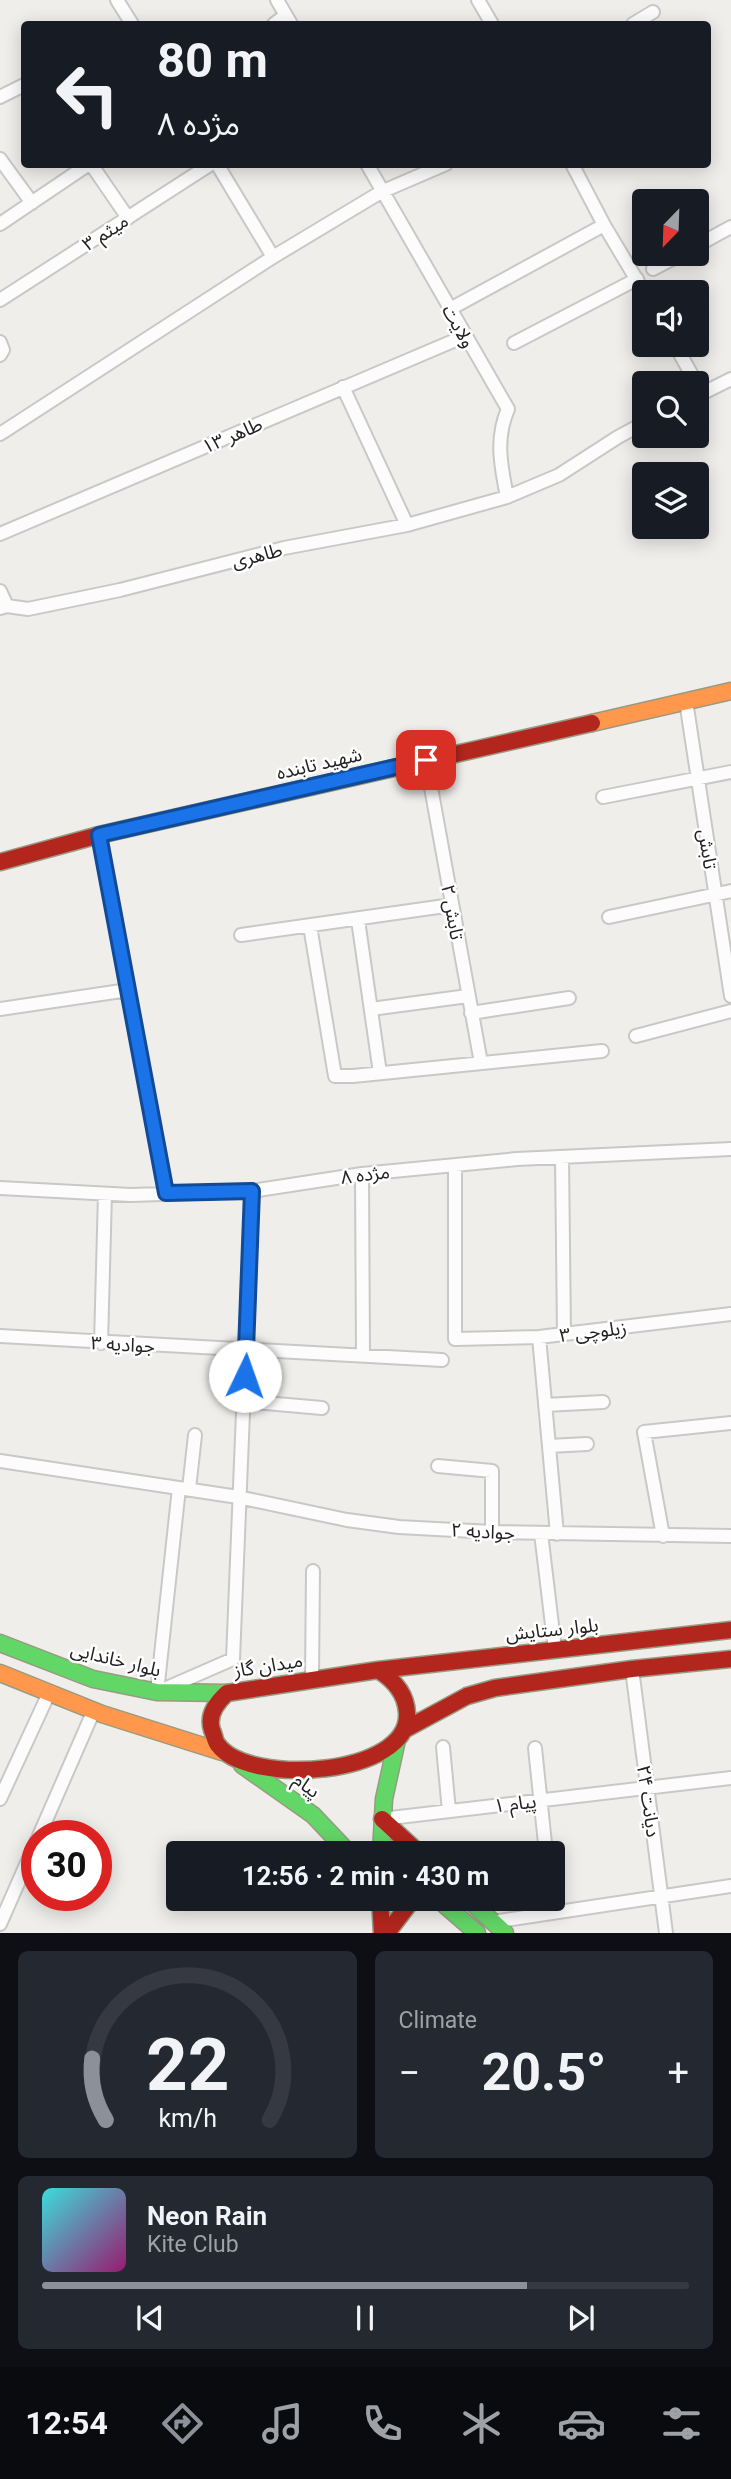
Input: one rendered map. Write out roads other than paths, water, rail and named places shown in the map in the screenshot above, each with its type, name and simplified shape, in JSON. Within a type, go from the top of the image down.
[{"type":"main road","name":"شهید تابنده","points":[[0,862],[99,835],[731,691]]},
{"type":"main road","name":"بلوار ستایش","points":[[378,1670],[731,1630]]},
{"type":"main road","points":[[697,1634],[701,1662]]},
{"type":"main road","name":"بلوار خاندایی","points":[[0,1643],[93,1679],[157,1692],[227,1693]]},
{"type":"main road","points":[[0,1674],[94,1710],[274,1769],[329,1769],[370,1757],[401,1735],[467,1696],[495,1688],[731,1658]]},
{"type":"main road","name":"میدان گاز","points":[[228,1755],[213,1739],[210,1722],[215,1705],[227,1693],[378,1670]]},
{"type":"main road","points":[[378,1670],[394,1681],[407,1708],[384,1799],[381,1841]]},
{"type":"main road","name":"پیام","points":[[228,1755],[311,1814],[338,1841]]},
{"type":"main road","points":[[382,1819],[406,1841]]},
{"type":"main road","points":[[381,1911],[384,1933]]},
{"type":"main road","points":[[384,1933],[403,1911]]},
{"type":"main road","points":[[452,1911],[477,1933]]},
{"type":"main road","points":[[481,1911],[505,1933]]},
{"type":"street","points":[[117,0],[130,21]]},
{"type":"street","points":[[277,0],[288,20]]},
{"type":"street","points":[[478,0],[490,21]]},
{"type":"street","points":[[638,21],[653,12]]},
{"type":"street","points":[[0,97],[21,86]]},
{"type":"street","points":[[0,159],[32,203]]},
{"type":"street","points":[[0,224],[84,168]]},
{"type":"street","points":[[93,168],[128,218]]},
{"type":"street","name":"میثم ۳","points":[[0,300],[205,168]]},
{"type":"street","points":[[219,168],[273,257]]},
{"type":"street","name":"ولایت","points":[[369,168],[508,409],[499,443],[507,497]]},
{"type":"street","points":[[0,434],[273,257],[381,192],[437,168]]},
{"type":"street","points":[[514,343],[637,279],[604,225],[575,168]]},
{"type":"street","points":[[450,309],[604,225]]},
{"type":"street","points":[[709,241],[729,233]]},
{"type":"street","points":[[653,269],[659,266]]},
{"type":"street","name":"طاهر ۱۳","points":[[0,534],[465,336]]},
{"type":"street","points":[[0,342],[3,351],[0,355]]},
{"type":"street","points":[[709,390],[731,379]]},
{"type":"street","points":[[343,387],[407,525]]},
{"type":"street","name":"طاهری","points":[[4,607],[28,609],[120,590],[284,548],[407,525],[507,497],[559,475],[632,429]]},
{"type":"street","points":[[0,591],[4,607]]},
{"type":"street","name":"تابش","points":[[686,701],[731,996]]},
{"type":"street","name":"تابش ۲","points":[[426,760],[481,1063]]},
{"type":"street","points":[[603,797],[731,772]]},
{"type":"street","points":[[99,835],[166,1193]]},
{"type":"street","points":[[608,917],[731,891]]},
{"type":"street","points":[[241,935],[452,905]]},
{"type":"street","points":[[358,920],[380,1073]]},
{"type":"street","points":[[310,926],[335,1076],[602,1051]]},
{"type":"street","points":[[0,1009],[128,990]]},
{"type":"street","points":[[371,1009],[468,996]]},
{"type":"street","points":[[471,1013],[569,998]]},
{"type":"street","points":[[636,1036],[731,1011]]},
{"type":"street","name":"مژده ۸","points":[[0,1188],[105,1194],[252,1191],[362,1174],[562,1157],[731,1149]]},
{"type":"street","points":[[562,1157],[564,1334]]},
{"type":"street","name":"زیلوچی ۳","points":[[455,1166],[455,1339],[539,1337],[731,1314]]},
{"type":"street","points":[[362,1174],[363,1356]]},
{"type":"street","points":[[157,1692],[233,1659],[252,1191]]},
{"type":"street","points":[[101,1343],[105,1194]]},
{"type":"street","name":"جوادیه ۳","points":[[0,1336],[442,1360]]},
{"type":"street","points":[[539,1337],[557,1534]]},
{"type":"street","points":[[243,1401],[322,1408]]},
{"type":"street","points":[[545,1405],[603,1402]]},
{"type":"street","points":[[663,1536],[644,1432],[731,1423]]},
{"type":"street","points":[[157,1692],[184,1488],[195,1436]]},
{"type":"street","points":[[549,1446],[587,1444]]},
{"type":"street","name":"جوادیه ۲","points":[[0,1461],[238,1497],[359,1522],[492,1532],[731,1536]]},
{"type":"street","points":[[438,1466],[492,1471],[492,1532]]},
{"type":"street","points":[[541,1533],[555,1650]]},
{"type":"street","points":[[312,1680],[313,1571]]},
{"type":"street","name":"دیانت ۲۴","points":[[632,1669],[666,1933]]},
{"type":"street","points":[[0,1799],[49,1693]]},
{"type":"street","points":[[46,1820],[94,1710]]},
{"type":"street","points":[[443,1747],[449,1811]]},
{"type":"street","points":[[536,1748],[545,1841]]},
{"type":"street","name":"پیام ۱","points":[[382,1819],[731,1777]]},
{"type":"street","points":[[0,1924],[21,1876]]},
{"type":"street","points":[[565,1904],[662,1896],[731,1886]]},
{"type":"street","points":[[492,1922],[531,1911]]}]
